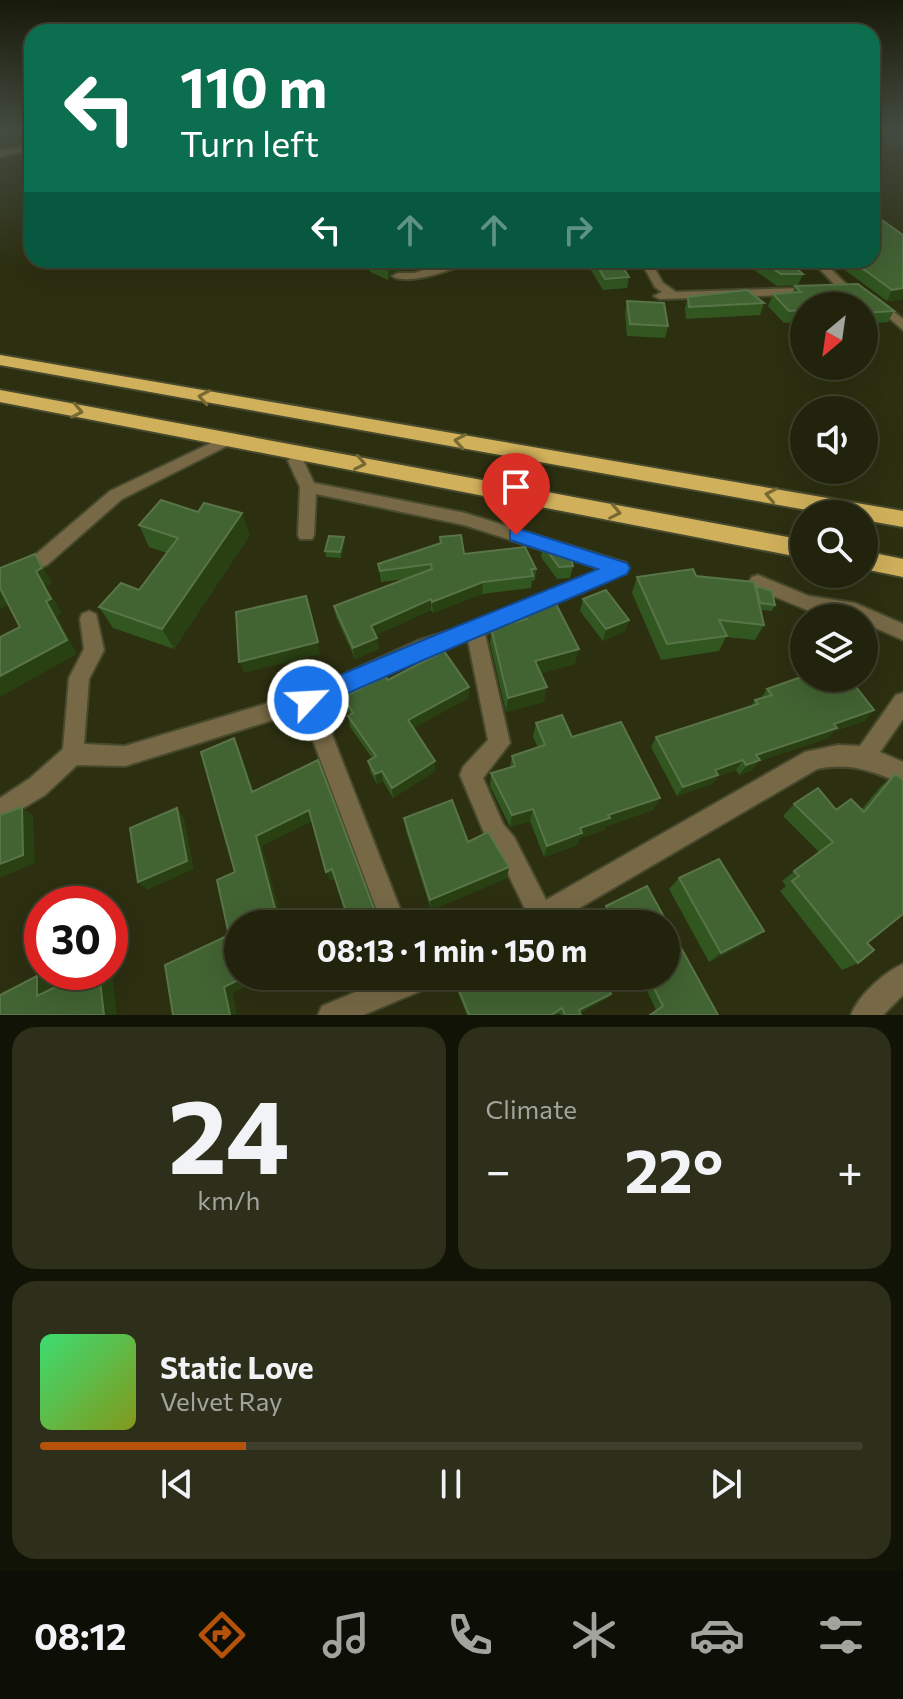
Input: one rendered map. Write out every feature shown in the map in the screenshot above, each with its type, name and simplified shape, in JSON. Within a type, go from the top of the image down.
[{"type":"highway","points":[[0,360],[903,519]]},
{"type":"highway","points":[[0,396],[790,546]]},
{"type":"highway","points":[[878,563],[903,568]]},
{"type":"street","points":[[398,276],[415,276],[430,268]]},
{"type":"street","points":[[649,268],[667,295],[846,290],[839,280]]},
{"type":"street","points":[[825,268],[839,280],[876,301],[903,326]]},
{"type":"street","points":[[0,578],[41,560],[116,495],[228,440]]},
{"type":"street","points":[[304,453],[296,461],[308,487],[306,535]]},
{"type":"street","points":[[73,754],[125,756],[308,700],[424,647],[475,630],[620,568],[465,519],[308,487]]},
{"type":"street","points":[[758,582],[807,603],[855,611],[903,632]]},
{"type":"street","points":[[0,811],[37,787],[73,754],[79,678],[94,650],[89,619]]},
{"type":"street","points":[[475,630],[499,743],[471,775],[495,832],[506,845],[531,910]]},
{"type":"street","points":[[308,700],[389,910]]},
{"type":"street","points":[[866,755],[903,702]]},
{"type":"street","points":[[550,910],[813,759],[839,753],[866,755],[903,773]]},
{"type":"street","points":[[864,1015],[903,977]]},
{"type":"street","points":[[331,1015],[388,990]]},
{"type":"building","points":[[880,219],[903,235],[903,288],[892,290],[862,268],[880,268]]},
{"type":"building","points":[[599,268],[623,268],[629,277],[605,279]]},
{"type":"building","points":[[772,268],[796,268],[803,274],[781,274]]},
{"type":"building","points":[[858,284],[869,292],[801,292],[795,286]]},
{"type":"building","points":[[747,290],[764,303],[689,307],[688,297]]},
{"type":"building","points":[[790,293],[790,311],[789,311],[773,294]]},
{"type":"building","points":[[878,299],[894,311],[878,312]]},
{"type":"building","points":[[627,301],[664,303],[668,326],[630,324]]},
{"type":"building","points":[[161,500],[198,512],[204,503],[242,513],[162,629],[99,607],[121,583],[139,590],[178,538],[139,525]]},
{"type":"building","points":[[461,535],[464,554],[525,547],[536,569],[531,569],[533,576],[483,582],[432,602],[431,599],[371,626],[377,638],[353,648],[334,606],[432,569],[431,564],[380,571],[378,564],[441,543],[440,537]]},
{"type":"building","points":[[329,536],[344,537],[340,552],[325,551]]},
{"type":"building","points":[[543,545],[568,549],[573,566],[559,567]]},
{"type":"building","points":[[35,554],[42,568],[36,571],[51,599],[46,601],[67,640],[0,676],[0,637],[20,627],[0,588],[0,568]]},
{"type":"building","points":[[693,569],[696,576],[754,582],[764,625],[719,620],[727,636],[667,644],[637,577]]},
{"type":"building","points":[[756,586],[772,591],[775,605],[760,603]]},
{"type":"building","points":[[606,590],[629,620],[606,629],[583,599]]},
{"type":"building","points":[[306,596],[318,642],[239,662],[236,612]]},
{"type":"building","points":[[554,600],[579,649],[535,661],[547,687],[508,698],[491,628],[527,619],[521,608]]},
{"type":"building","points":[[444,651],[469,687],[408,720],[435,761],[392,788],[382,771],[375,774],[368,761],[376,756],[348,716],[353,713],[344,697],[385,676],[388,680]]},
{"type":"building","points":[[790,681],[790,692],[860,692],[874,710],[834,724],[837,728],[756,755],[760,760],[746,765],[743,760],[715,770],[718,775],[683,787],[656,737],[758,704],[755,700],[772,695],[767,689]]},
{"type":"building","points":[[562,715],[572,737],[621,722],[660,798],[608,815],[610,818],[580,828],[582,833],[547,846],[533,809],[512,815],[491,773],[515,766],[512,756],[545,745],[536,723]]},
{"type":"building","points":[[234,738],[252,792],[318,760],[374,910],[345,910],[332,869],[326,872],[309,810],[256,836],[275,910],[224,912],[217,880],[235,872],[201,752]]},
{"type":"building","points":[[895,774],[903,780],[903,914],[867,943],[874,950],[858,963],[792,881],[799,876],[794,871],[833,842],[794,804],[818,788],[836,810],[851,799],[864,812]]},
{"type":"building","points":[[452,800],[468,842],[488,832],[509,867],[430,900],[404,818]]},
{"type":"building","points":[[22,807],[23,855],[0,864],[0,815]]},
{"type":"building","points":[[177,808],[187,861],[138,882],[130,828]]},
{"type":"building","points":[[719,859],[764,931],[721,953],[679,878]]},
{"type":"building","points":[[647,886],[660,910],[608,910],[606,906]]},
{"type":"building","points":[[224,937],[224,990],[230,1015],[173,1015],[165,965]]},
{"type":"building","points":[[680,946],[718,1015],[650,1015],[663,1006],[655,990],[680,990]]},
{"type":"building","points":[[24,983],[24,990],[37,990],[37,996],[50,990],[101,990],[104,1015],[0,1015],[0,995]]},
{"type":"building","points":[[459,990],[609,990],[611,994],[579,1010],[581,1015],[565,1015],[562,1008],[551,1015],[469,1015]]},
{"type":"route","points":[[308,700],[424,647],[475,630],[620,568],[516,535]]}]
